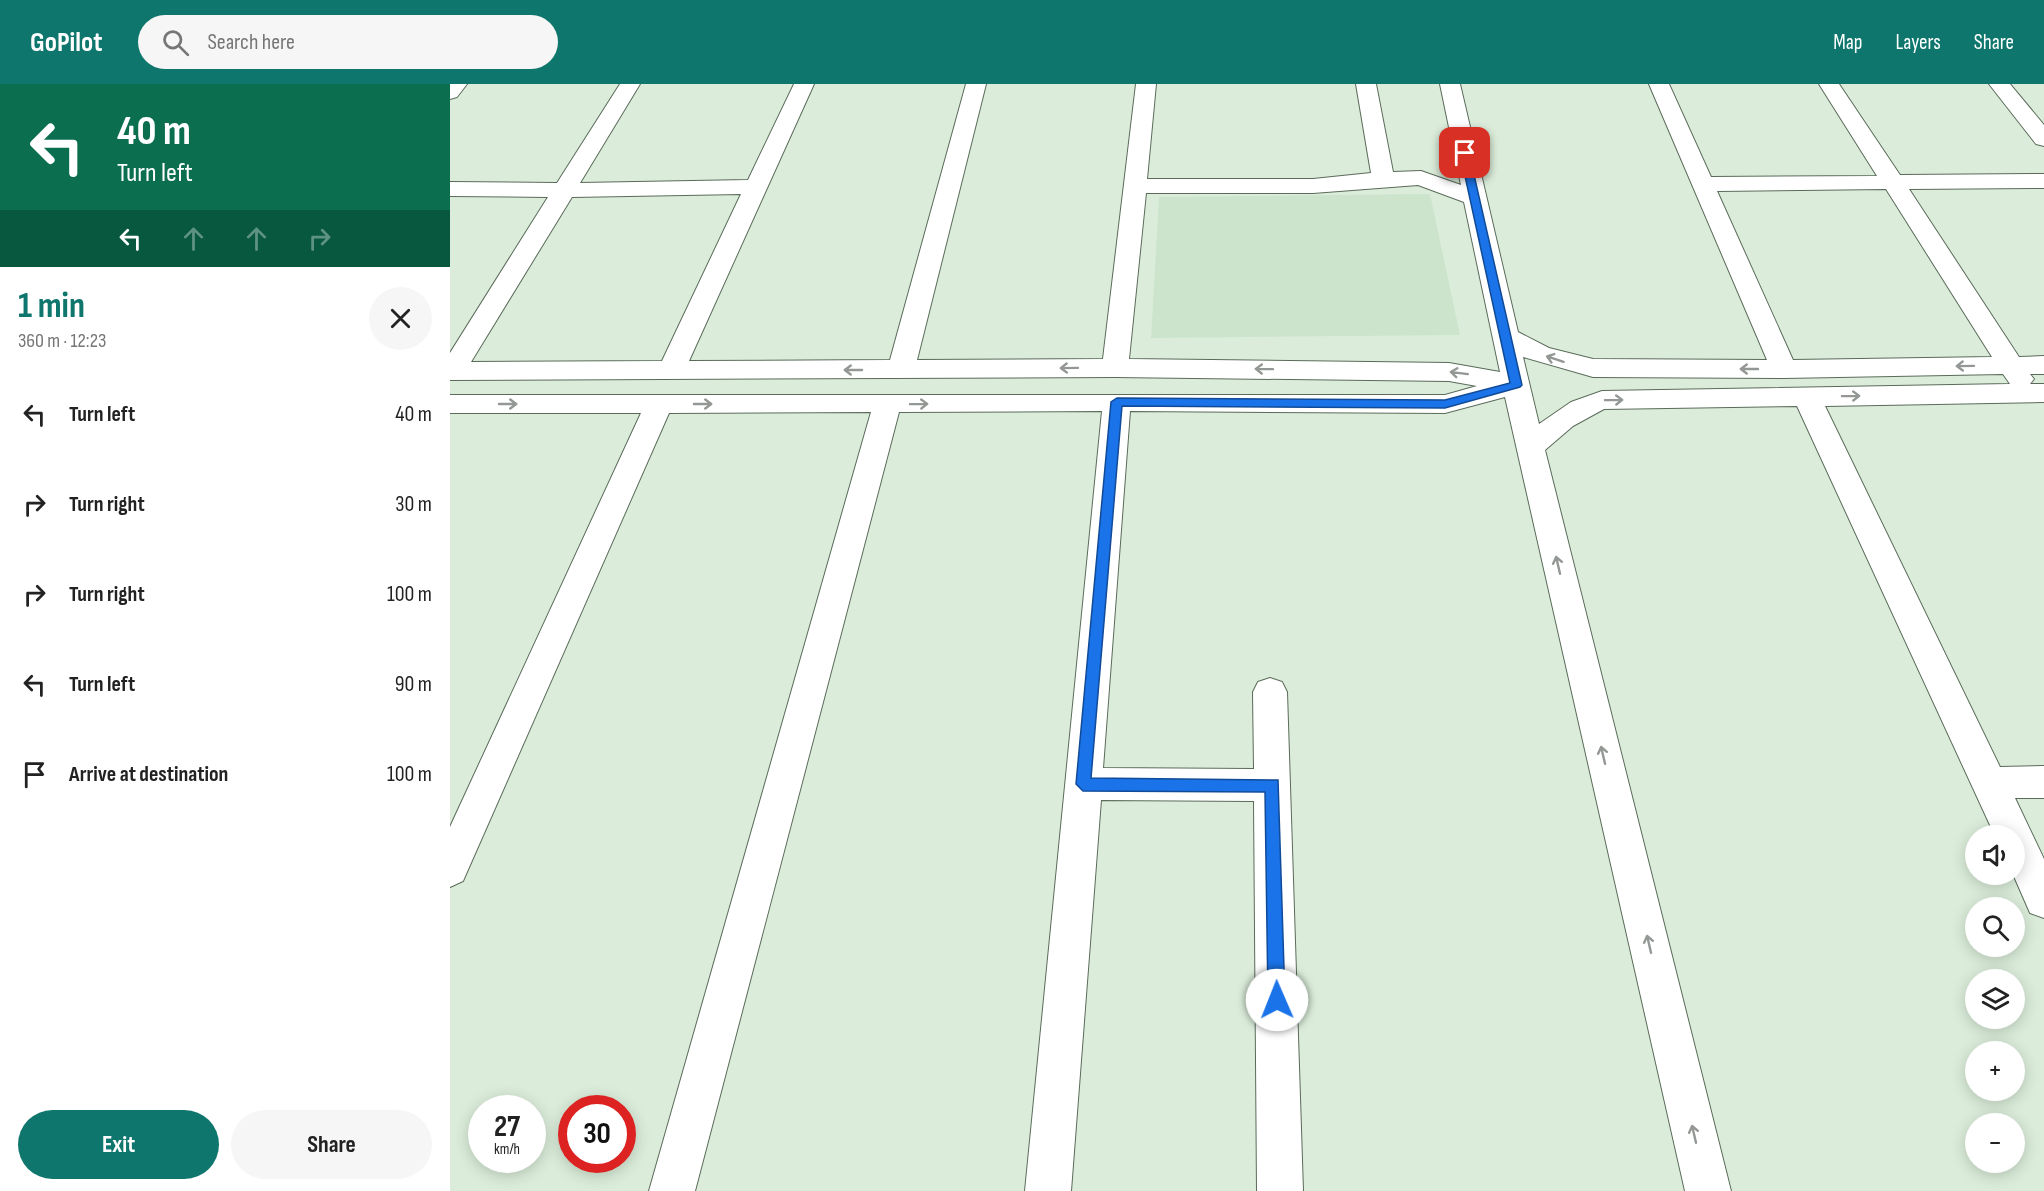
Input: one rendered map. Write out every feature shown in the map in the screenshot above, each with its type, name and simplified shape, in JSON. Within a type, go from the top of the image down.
[{"type":"street","points":[[450,93],[458,84]]},
{"type":"street","points":[[451,371],[630,84]]},
{"type":"street","points":[[670,372],[804,84]]},
{"type":"street","points":[[901,370],[976,84]]},
{"type":"street","points":[[1048,1191],[1116,385],[1146,84]]},
{"type":"street","points":[[1366,84],[1383,179]]},
{"type":"street","points":[[1450,84],[1530,448],[1708,1191]]},
{"type":"street","points":[[1659,84],[1784,369]]},
{"type":"street","points":[[1829,84],[2010,366],[2039,400]]},
{"type":"street","points":[[1999,84],[2044,138]]},
{"type":"street","points":[[1135,186],[1313,186],[1420,178],[1475,198]]},
{"type":"street","points":[[1703,183],[2044,181]]},
{"type":"street","points":[[450,189],[756,187]]},
{"type":"street","points":[[1506,337],[1540,355],[1593,368],[1784,369],[2044,365]]},
{"type":"street","points":[[451,371],[901,370],[1445,404],[1516,385]]},
{"type":"street","points":[[450,404],[887,404],[1116,385]]},
{"type":"street","points":[[1530,448],[1559,420],[1580,407],[1602,400],[1806,396],[2039,400]]},
{"type":"street","points":[[1806,396],[2009,825]]},
{"type":"street","points":[[450,869],[659,404]]},
{"type":"street","points":[[672,1191],[887,404]]},
{"type":"street","points":[[1270,692],[1280,1191]]},
{"type":"street","points":[[1989,783],[2044,782]]},
{"type":"street","points":[[1083,784],[1272,785]]},
{"type":"street","points":[[2025,859],[2044,900]]},
{"type":"shaded area","points":[[1430,194],[1460,335],[1151,338],[1159,197]]},
{"type":"route","points":[[1277,1000],[1272,785],[1083,784],[1117,402],[1445,404],[1516,385],[1465,153]]}]
